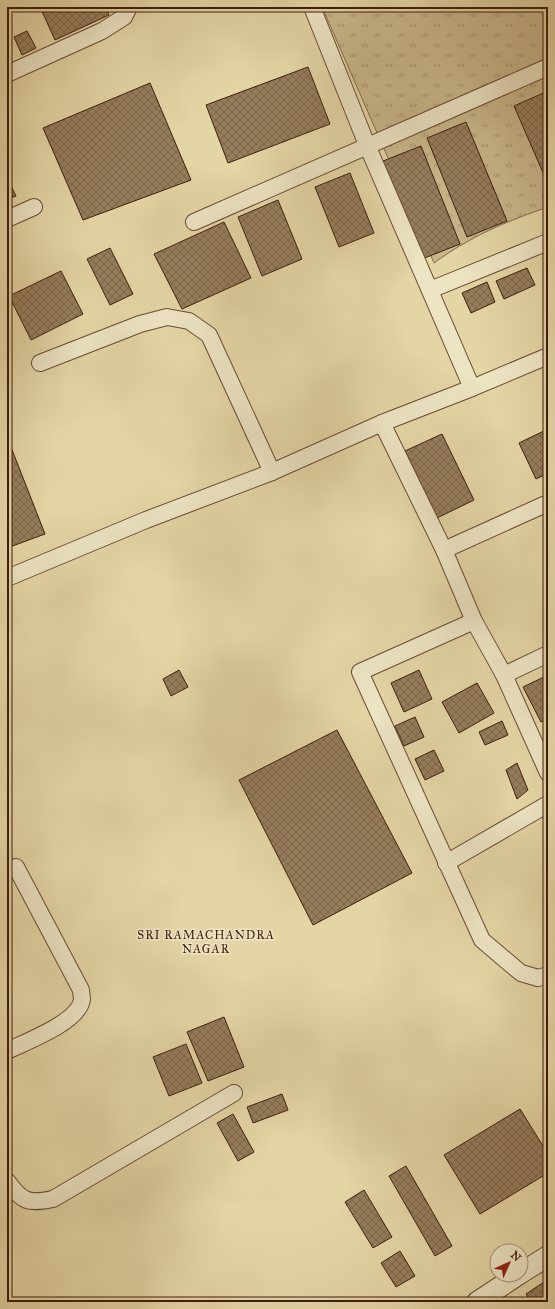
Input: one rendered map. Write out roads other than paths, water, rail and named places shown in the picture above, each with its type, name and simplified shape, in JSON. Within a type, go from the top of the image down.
[{"type":"street","points":[[7,74],[102,31],[124,17],[129,7]]},
{"type":"street","points":[[312,7],[367,145],[472,388]]},
{"type":"street","points":[[194,222],[548,67]]},
{"type":"street","points":[[7,218],[34,207]]},
{"type":"street","points":[[430,290],[548,242]]},
{"type":"street","points":[[40,363],[140,324],[167,317],[189,321],[208,335],[272,472]]},
{"type":"street","points":[[7,578],[146,520],[272,472],[382,423],[472,388],[548,356]]},
{"type":"street","points":[[382,423],[444,550],[474,621],[504,675],[548,773]]},
{"type":"street","points":[[444,550],[548,503]]},
{"type":"street","points":[[474,621],[360,672],[482,940],[521,973],[538,978],[548,975]]},
{"type":"street","points":[[504,675],[548,654]]},
{"type":"street","points":[[446,863],[548,804]]},
{"type":"street","points":[[7,1051],[62,1023],[72,1016],[82,1000],[80,990],[16,867]]},
{"type":"street","points":[[7,1181],[17,1196],[35,1202],[53,1199],[234,1092]]},
{"type":"street","points":[[529,1268],[548,1256]]},
{"type":"street","points":[[477,1302],[506,1283]]},
{"type":"district","name":"SRI RAMACHANDRA NAGAR","points":[[206,942]]}]
